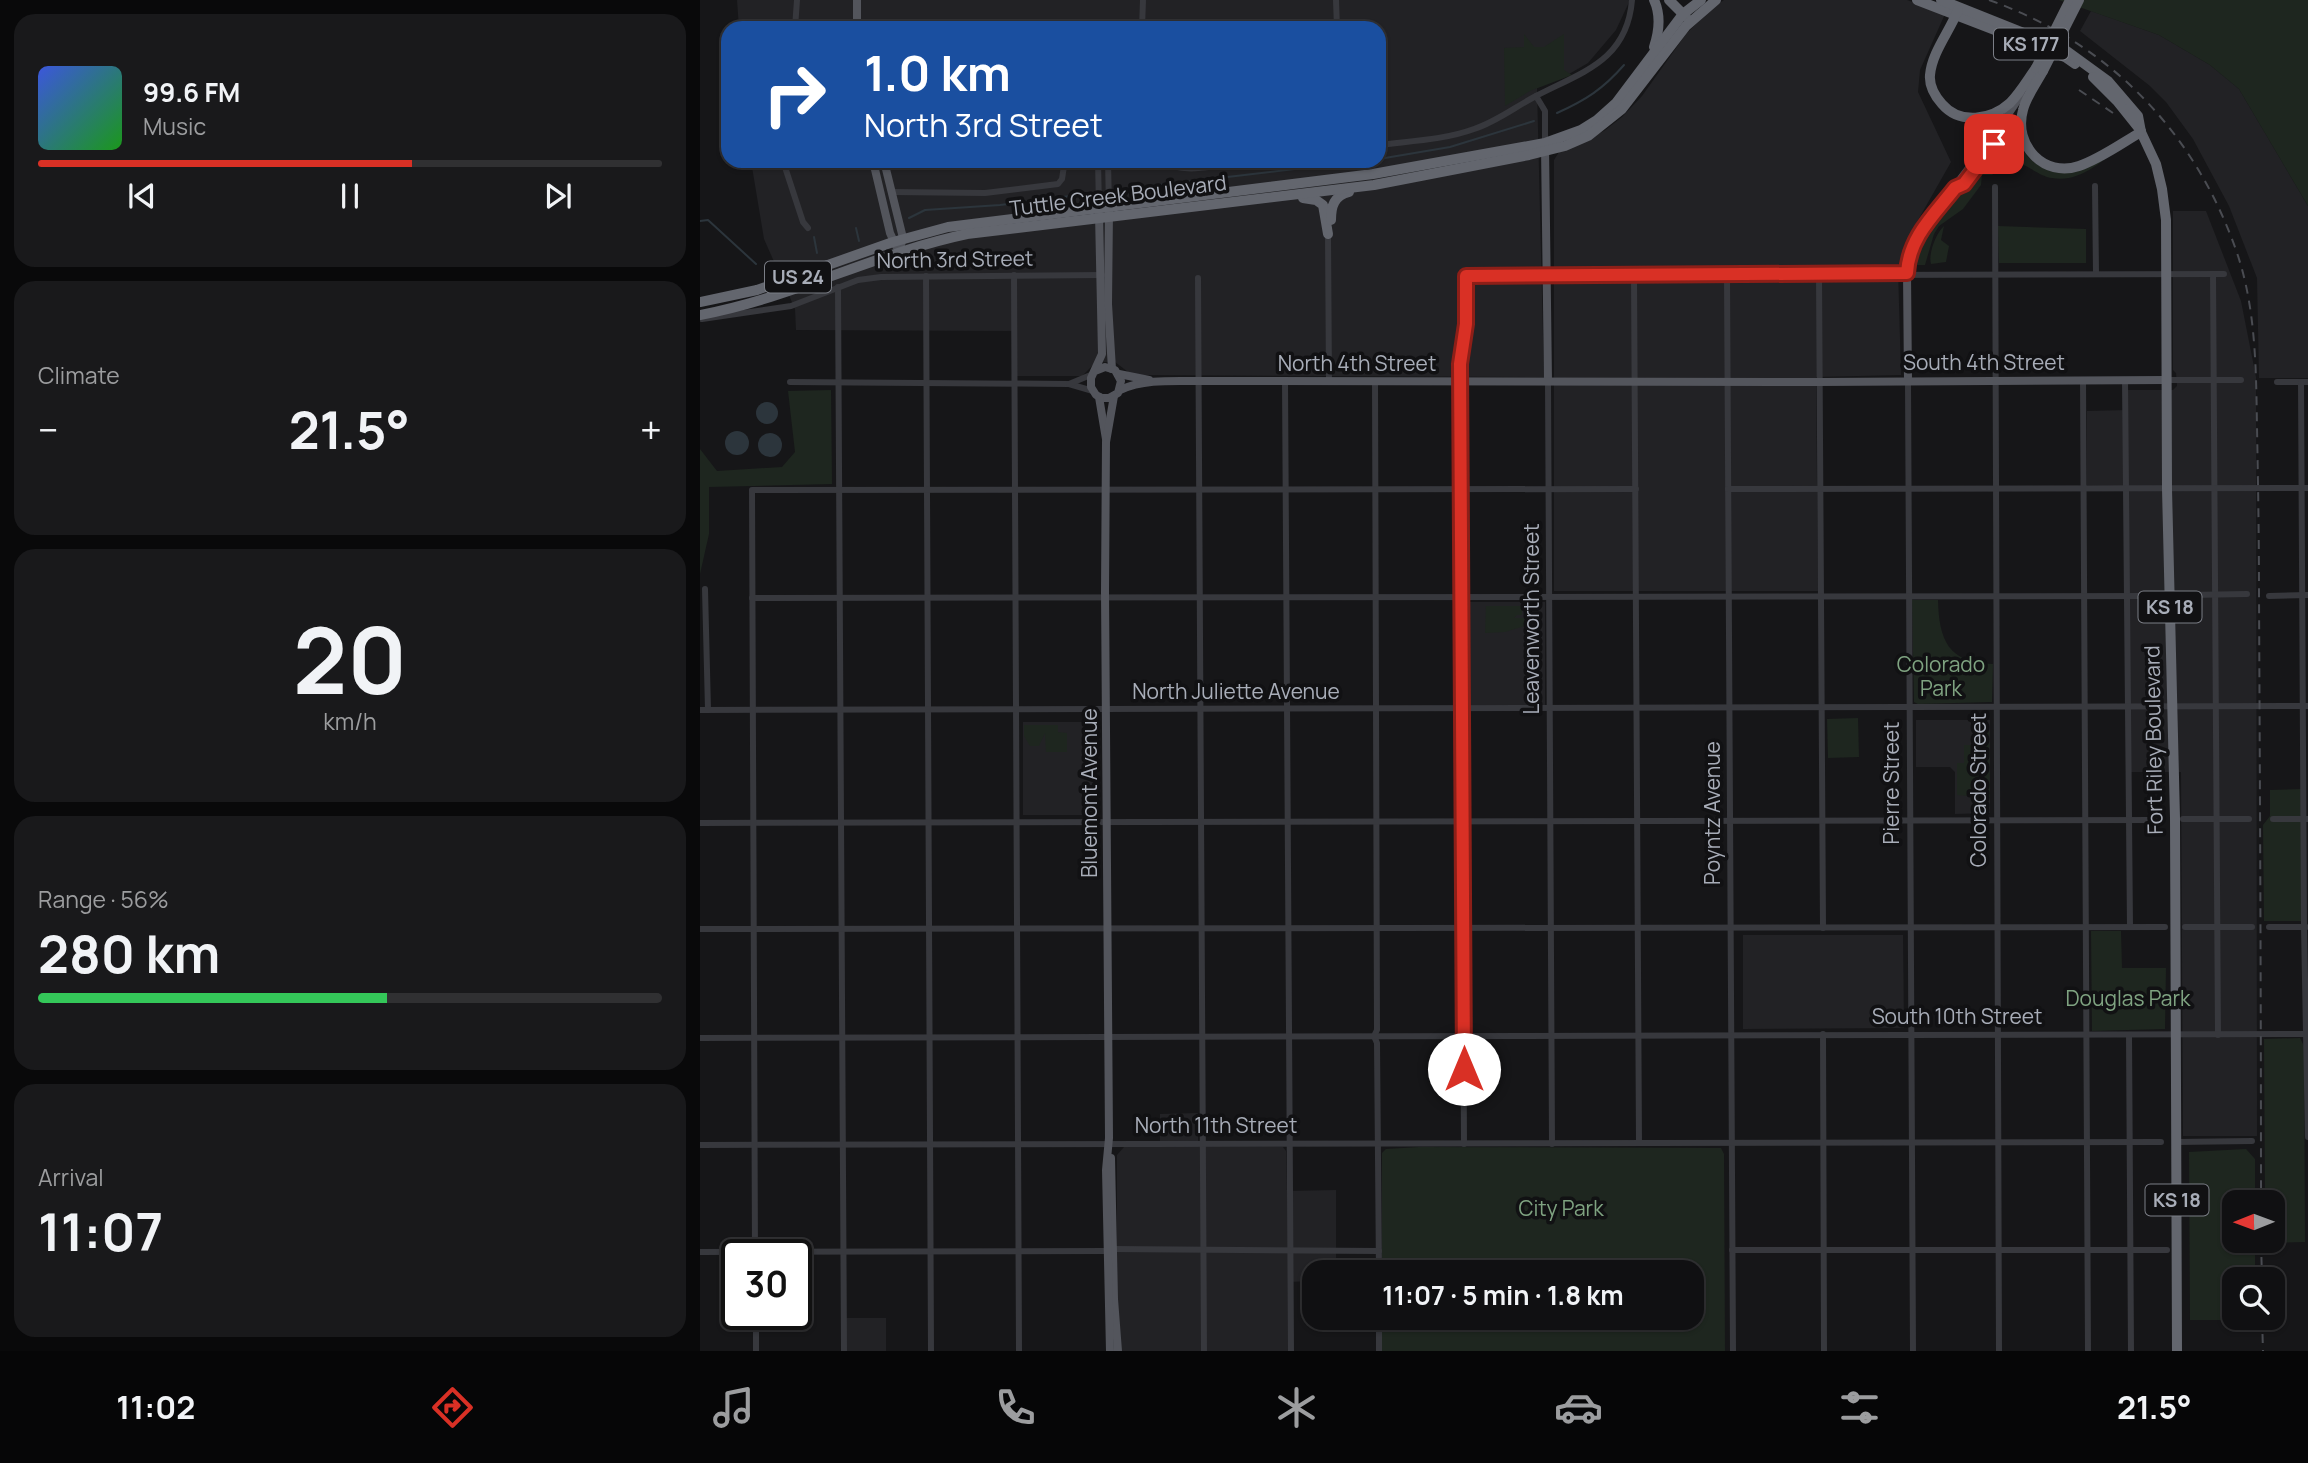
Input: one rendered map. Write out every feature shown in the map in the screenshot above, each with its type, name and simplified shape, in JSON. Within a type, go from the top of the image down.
[{"type":"highway","name":"US 24","points":[[1647,64],[1657,39],[1658,15],[1654,0]]},
{"type":"highway","points":[[1669,0],[1687,18]]},
{"type":"highway","points":[[1697,4],[1716,0]]},
{"type":"highway","name":"Fort Riley Boulevard","points":[[1917,0],[1958,11]]},
{"type":"highway","name":"Fort Riley Boulevard","points":[[1941,0],[1958,11],[2074,63],[2101,83],[2141,132],[2156,164],[2162,189],[2166,220],[2167,489],[2173,708],[2178,1351]]},
{"type":"highway","name":"KS 177","points":[[2070,0],[2023,108],[2023,141],[2033,156],[2042,163],[2066,169],[2080,166],[2141,132]]},
{"type":"highway","name":"KS 177","points":[[1958,11],[1935,56],[1929,76],[1932,90],[1948,111],[1972,118],[1987,116],[2010,103],[2040,70],[2079,0]]},
{"type":"highway","name":"Tuttle Creek Boulevard","points":[[700,303],[780,283],[898,240],[970,223],[1242,201],[1374,185],[1588,136],[1608,122],[1637,92],[1697,4]]},
{"type":"highway","name":"Tuttle Creek Boulevard","points":[[700,317],[739,307],[899,251],[967,234],[1545,147],[1581,130],[1616,103],[1687,18]]},
{"type":"highway","points":[[1328,234],[1332,205],[1337,197],[1374,185]]},
{"type":"highway","points":[[1242,201],[1308,198],[1316,200],[1323,205],[1328,234]]},
{"type":"highway","points":[[700,303],[718,302],[739,307],[748,313]]},
{"type":"main road","points":[[857,0],[857,21]]},
{"type":"main road","name":"Pierre Street","points":[[1908,382],[1907,273],[1915,240],[2040,70]]},
{"type":"main road","name":"Leavenworth Street","points":[[1545,147],[1548,381]]},
{"type":"main road","points":[[881,168],[887,189],[892,192],[899,251]]},
{"type":"main road","points":[[881,168],[898,240]]},
{"type":"main road","points":[[1104,212],[1108,304],[1115,371],[1121,381],[1117,393],[1106,398],[1096,394],[1090,382],[1102,354],[1099,274],[1104,212]]},
{"type":"main road","points":[[1094,373],[1105,367],[1115,371]]},
{"type":"main road","name":"North 4th Street","points":[[1115,371],[1155,381]]},
{"type":"main road","name":"South 4th Street","points":[[1727,382],[2166,380]]},
{"type":"main road","name":"North 4th Street","points":[[1117,393],[1135,384],[1155,381],[1727,382]]},
{"type":"main road","name":"Bluemont Avenue","points":[[1106,442],[1117,393]]},
{"type":"main road","name":"Bluemont Avenue","points":[[1096,394],[1106,442],[1110,1143],[1113,1175],[1110,1351]]},
{"type":"main road","name":"Bluemont Avenue","points":[[1110,1143],[1106,1170],[1107,1223],[1118,1351]]},
{"type":"street","points":[[796,21],[797,0]]},
{"type":"street","points":[[1142,21],[1143,0]]},
{"type":"street","points":[[1336,0],[1337,21]]},
{"type":"street","points":[[1386,144],[1442,137],[1475,129],[1574,79],[1603,60],[1626,30],[1632,0]]},
{"type":"street","name":"Leavenworth Street","points":[[1536,96],[1545,111],[1545,147]]},
{"type":"street","points":[[785,168],[803,222],[808,228]]},
{"type":"street","points":[[892,192],[985,192],[1058,184],[1064,168]]},
{"type":"street","points":[[1099,168],[1104,212]]},
{"type":"street","points":[[1104,212],[1107,168]]},
{"type":"street","points":[[2095,186],[2096,273]]},
{"type":"street","name":"Colorado Street","points":[[1995,187],[1999,1351]]},
{"type":"street","points":[[1328,234],[1329,382]]},
{"type":"street","points":[[1099,274],[1102,275],[1108,304]]},
{"type":"street","name":"North 3rd Street","points":[[700,317],[791,306],[858,280],[881,277],[1099,274]]},
{"type":"street","points":[[1819,274],[1823,928]]},
{"type":"street","points":[[2213,274],[2218,1035]]},
{"type":"street","points":[[1464,1144],[1461,352],[1466,324],[1466,276],[2224,274]]},
{"type":"street","points":[[1014,275],[1019,1351]]},
{"type":"street","points":[[926,276],[931,1351]]},
{"type":"street","points":[[1634,276],[1640,1143]]},
{"type":"street","name":"Poyntz Avenue","points":[[1727,276],[1733,1351]]},
{"type":"street","points":[[1198,278],[1204,1351]]},
{"type":"street","points":[[838,287],[844,1351]]},
{"type":"street","points":[[1069,384],[1094,373]]},
{"type":"street","points":[[2082,380],[2088,1351]]},
{"type":"street","points":[[2125,380],[2130,927]]},
{"type":"street","name":"South 4th Street","points":[[2166,380],[2241,380]]},
{"type":"street","points":[[1285,381],[1292,1351]]},
{"type":"street","name":"Leavenworth Street","points":[[1548,381],[1552,1144]]},
{"type":"street","points":[[790,382],[1069,384],[1096,394]]},
{"type":"street","points":[[1375,382],[1377,1030],[1374,1036],[1377,1043],[1379,1260]]},
{"type":"street","name":"Pierre Street","points":[[1908,382],[1913,1351]]},
{"type":"street","points":[[2277,382],[2305,382],[2308,1137]]},
{"type":"street","points":[[1728,489],[2305,488]]},
{"type":"street","points":[[755,1239],[752,490],[1636,489]]},
{"type":"street","points":[[704,710],[705,589]]},
{"type":"street","points":[[2189,595],[2246,594]]},
{"type":"street","points":[[2269,596],[2305,595]]},
{"type":"street","points":[[752,598],[2152,596]]},
{"type":"street","name":"North Juliette Avenue","points":[[704,710],[2306,706]]},
{"type":"street","points":[[2183,819],[2249,819]]},
{"type":"street","points":[[2273,819],[2306,819]]},
{"type":"street","points":[[700,822],[2159,820]]},
{"type":"street","points":[[2269,926],[2306,927]]},
{"type":"street","points":[[700,929],[2165,927]]},
{"type":"street","points":[[2185,927],[2252,927]]},
{"type":"street","points":[[1823,1034],[1824,1351]]},
{"type":"street","name":"South 10th Street","points":[[700,1038],[2307,1034]]},
{"type":"street","points":[[2129,1035],[2132,1351]]},
{"type":"street","points":[[2177,1142],[2252,1141]]},
{"type":"street","name":"North 11th Street","points":[[700,1145],[2161,1142]]},
{"type":"street","points":[[1732,1250],[2167,1250]]},
{"type":"street","points":[[812,1252],[1379,1251]]},
{"type":"street","points":[[700,1252],[721,1252]]},
{"type":"street","points":[[755,1330],[756,1351]]},
{"type":"street","points":[[1379,1330],[1379,1351]]},
{"type":"shaded area","points":[[737,0],[1630,0],[1616,30],[1588,63],[1537,88],[1544,377],[1132,375],[1115,362],[1096,362],[1082,376],[1017,376],[1017,331],[796,330],[795,309],[764,239],[752,168],[1386,168],[1386,21],[738,21]]},
{"type":"shaded area","points":[[1724,0],[1907,0],[1945,14],[1920,70],[1918,92],[1951,162],[1905,243],[1898,268],[1901,375],[1816,377],[1818,591],[1554,591],[1554,160],[1559,152],[1604,131],[1622,117],[1642,96],[1686,34]]},
{"type":"shaded area","points":[[2091,11],[2159,35],[2210,65],[2239,89],[2308,206],[2308,378],[2259,378],[2257,278],[2229,206],[2193,139],[2166,102],[2150,86],[2080,31]]},
{"type":"shaded area","points":[[2173,211],[2206,211],[2241,301],[2256,377],[2257,1136],[2183,1136],[2181,772],[2130,772],[2124,486],[2087,485],[2087,411],[2128,410],[2128,390],[2173,390],[2177,386],[2176,373],[2173,370]]},
{"type":"shaded area","points":[[767,402],[777,409],[778,413],[771,423],[767,424],[757,417],[756,413],[763,403]]},
{"type":"shaded area","points":[[737,431],[746,434],[749,443],[746,452],[737,455],[728,452],[725,443],[728,434]]},
{"type":"shaded area","points":[[770,433],[779,436],[782,445],[779,454],[770,457],[761,454],[758,445],[761,436]]},
{"type":"shaded area","points":[[1467,602],[1545,602],[1545,705],[1468,705]]},
{"type":"shaded area","points":[[1916,720],[1990,720],[1990,813],[1955,814],[1955,772],[1950,767],[1916,767]]},
{"type":"shaded area","points":[[1023,722],[1096,722],[1096,815],[1023,815]]},
{"type":"shaded area","points":[[1743,935],[1903,935],[1904,1028],[1743,1029]]},
{"type":"shaded area","points":[[1198,1113],[1198,1147],[1283,1147],[1286,1151],[1287,1191],[1336,1190],[1336,1260],[1302,1260],[1302,1281],[1288,1282],[1289,1351],[1121,1351],[1117,1299],[1117,1155],[1124,1147],[1160,1147],[1160,1114]]},
{"type":"shaded area","points":[[846,1318],[886,1318],[886,1351],[846,1351]]},
{"type":"green space","points":[[2059,0],[2308,0],[2308,206],[2239,89],[2210,65],[2159,35]]},
{"type":"green space","points":[[1524,34],[1534,47],[1544,47],[1564,34],[1564,70],[1572,75],[1530,91],[1505,106],[1504,48],[1524,47]]},
{"type":"green space","points":[[2016,118],[2016,131],[2021,147],[2032,161],[2048,170],[2074,172],[2093,165],[2122,147],[2090,170],[2062,179],[2048,177],[2022,164],[2024,155],[2014,152],[2016,158],[1992,175],[1982,175],[1981,185],[1963,209],[1939,226],[1925,265],[1914,265],[1923,238]]},
{"type":"green space","points":[[1944,226],[1941,240],[1949,246],[1946,262],[1931,264],[1933,244]]},
{"type":"green space","points":[[1998,226],[2086,229],[2086,263],[1999,263]]},
{"type":"green space","points":[[831,390],[832,484],[709,487],[709,534],[700,574],[700,449],[717,471],[782,467],[795,452],[788,391]]},
{"type":"green space","name":"Colorado Park","points":[[1912,600],[1938,600],[1941,627],[1949,647],[1966,659],[1993,664],[1992,702],[1914,702]]},
{"type":"green space","points":[[1486,606],[1522,606],[1522,615],[1514,618],[1525,618],[1528,625],[1505,632],[1485,633]]},
{"type":"green space","points":[[1858,718],[1859,757],[1828,758],[1827,719]]},
{"type":"green space","points":[[1024,725],[1058,725],[1058,732],[1067,733],[1067,752],[1046,752],[1045,733],[1039,746],[1030,746],[1024,736]]},
{"type":"green space","points":[[1985,730],[1989,730],[1990,798],[1957,795],[1957,763],[1964,763],[1964,745],[1983,745]]},
{"type":"green space","points":[[2301,789],[2302,921],[2264,921],[2263,825],[2270,816],[2270,790]]},
{"type":"green space","name":"Douglas Park","points":[[2091,931],[2121,931],[2122,968],[2166,968],[2165,1029],[2092,1031]]},
{"type":"green space","points":[[2300,1038],[2304,1046],[2305,1242],[2286,1242],[2286,1190],[2265,1190],[2264,1039]]},
{"type":"green space","name":"City Park","points":[[1721,1148],[1724,1154],[1725,1351],[1382,1351],[1382,1330],[1704,1330],[1704,1260],[1382,1260],[1382,1153],[1386,1149]]},
{"type":"green space","points":[[2246,1149],[2255,1159],[2255,1190],[2222,1190],[2222,1253],[2255,1253],[2255,1267],[2222,1267],[2222,1320],[2190,1320],[2189,1152]]},
{"type":"waterway","points":[[1557,113],[1594,93],[1624,65]]},
{"type":"waterway","points":[[1386,158],[1450,147],[1534,121]]},
{"type":"waterway","points":[[1117,190],[1303,168]]},
{"type":"waterway","points":[[909,218],[925,210],[1000,205],[1086,194]]},
{"type":"waterway","points":[[700,221],[708,220],[756,264]]},
{"type":"waterway","points":[[856,228],[859,241]]},
{"type":"waterway","points":[[814,237],[817,253]]},
{"type":"railway","points":[[1989,0],[2032,18],[2072,40],[2109,67],[2142,97],[2171,130],[2197,167],[2236,250],[2248,293],[2255,360],[2258,489],[2261,1190]]},
{"type":"railway","points":[[2079,90],[2116,115]]},
{"type":"railway","points":[[2261,1253],[2262,1267]]},
{"type":"railway","points":[[2262,1330],[2263,1351]]},
{"type":"route","points":[[1464,1069],[1460,364],[1466,324],[1466,276],[1907,273],[1915,240],[1930,218],[1955,188],[1964,184],[1994,144]]}]
